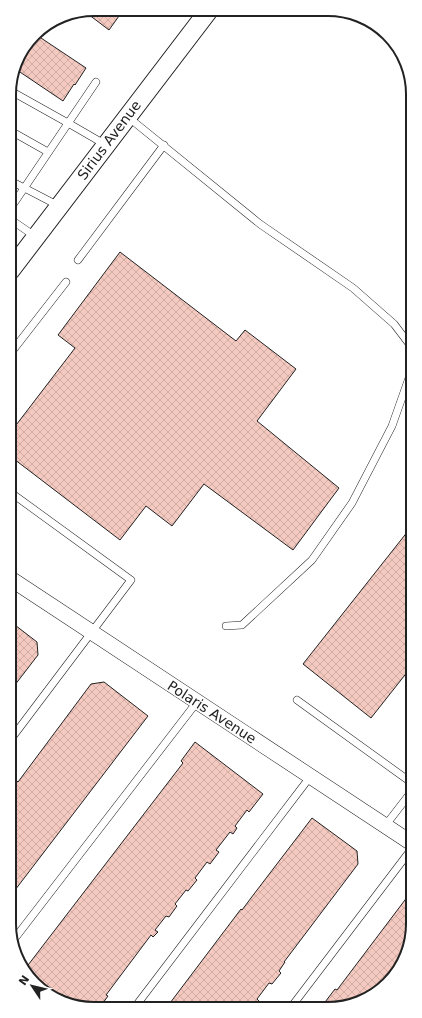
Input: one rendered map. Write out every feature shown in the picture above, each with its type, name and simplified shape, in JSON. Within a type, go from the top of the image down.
[{"type":"street","name":"Sirius Avenue","points":[[16,263],[204,16]]},
{"type":"street","name":"Polaris Avenue","points":[[16,582],[406,841]]},
{"type":"lane","points":[[16,200],[96,82]]},
{"type":"lane","points":[[16,94],[106,145]]},
{"type":"lane","points":[[128,116],[203,179],[260,224],[353,288],[394,324],[406,340]]},
{"type":"lane","points":[[16,134],[48,152]]},
{"type":"lane","points":[[78,260],[164,145]]},
{"type":"lane","points":[[16,183],[59,206]]},
{"type":"lane","points":[[16,223],[36,237]]},
{"type":"lane","points":[[16,346],[66,282]]},
{"type":"lane","points":[[226,626],[242,626],[312,560],[352,503],[392,426],[406,386]]},
{"type":"lane","points":[[16,496],[131,580],[16,732]]},
{"type":"lane","points":[[297,700],[406,779]]},
{"type":"lane","points":[[17,935],[197,702]]},
{"type":"lane","points":[[139,1002],[310,777]]},
{"type":"lane","points":[[385,826],[406,799]]},
{"type":"lane","points":[[295,1002],[406,855]]},
{"type":"building","points":[[91,16],[119,16],[109,30]]},
{"type":"building","points":[[40,38],[86,68],[63,101],[20,72],[26,55]]},
{"type":"building","points":[[120,252],[236,341],[245,330],[296,369],[257,421],[339,488],[293,550],[204,484],[172,526],[146,506],[120,540],[16,461],[16,425],[75,348],[58,335]]},
{"type":"building","points":[[406,534],[406,674],[371,718],[303,664]]},
{"type":"building","points":[[16,626],[37,642],[38,655],[16,684]]},
{"type":"building","points":[[104,682],[148,716],[16,889],[16,780],[18,782],[91,684]]},
{"type":"building","points":[[195,742],[263,794],[249,812],[247,810],[235,826],[237,828],[233,834],[230,832],[216,850],[219,852],[210,864],[207,862],[195,878],[197,880],[188,891],[186,890],[175,904],[177,906],[169,917],[166,916],[155,930],[158,932],[153,937],[151,935],[106,995],[108,996],[104,1002],[79,1001],[60,994],[52,990],[52,966],[28,965],[183,763],[181,761]]},
{"type":"building","points":[[312,818],[357,851],[358,864],[284,962],[279,971],[281,973],[272,984],[269,983],[257,999],[258,1002],[171,1002],[241,909],[242,910]]},
{"type":"building","points":[[406,899],[405,939],[396,963],[387,975],[371,989],[358,996],[338,1001],[325,1002],[335,989],[337,990]]}]
